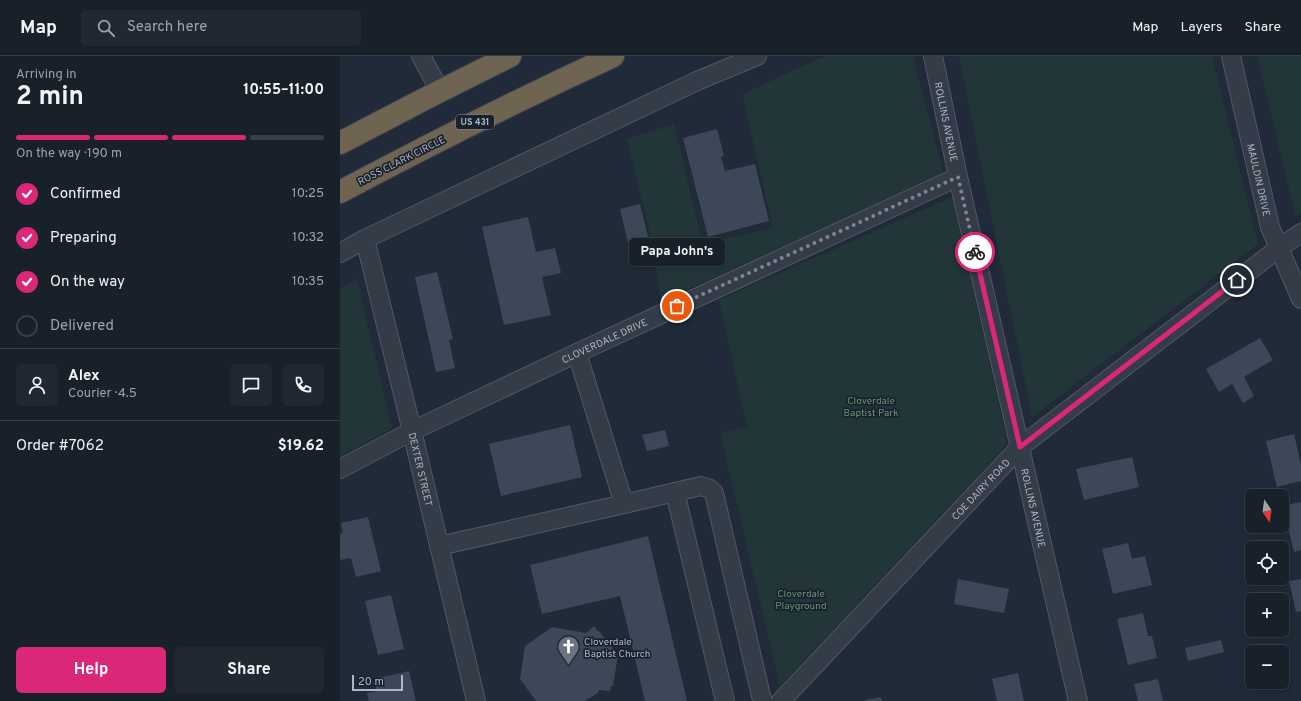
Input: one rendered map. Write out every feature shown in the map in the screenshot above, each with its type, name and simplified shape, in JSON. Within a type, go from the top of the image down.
[{"type":"highway","points":[[340,143],[510,56]]},
{"type":"highway","name":"ROSS CLARK CIRCLE","points":[[340,192],[542,88],[613,56]]},
{"type":"street","points":[[421,56],[440,91]]},
{"type":"street","points":[[340,253],[365,239],[690,85],[757,56]]},
{"type":"street","name":"ROLLINS AVENUE","points":[[933,56],[958,177],[1078,701]]},
{"type":"street","name":"MAULDIN DRIVE","points":[[1231,56],[1270,227],[1301,298]]},
{"type":"street","name":"CLOVERDALE DRIVE","points":[[340,469],[412,431],[577,353],[958,177]]},
{"type":"street","name":"COE DAIRY ROAD","points":[[781,701],[1020,447],[1279,248],[1301,233]]},
{"type":"street","name":"DEXTER STREET","points":[[365,239],[476,701]]},
{"type":"street","points":[[577,353],[624,504]]},
{"type":"street","points":[[439,546],[701,486],[708,488],[714,493],[760,696],[763,701]]},
{"type":"street","points":[[675,492],[724,701]]},
{"type":"green space","points":[[825,56],[913,56],[944,175],[661,301],[652,241],[627,139],[674,124],[703,244],[773,228],[742,94]]},
{"type":"green space","points":[[959,56],[1212,56],[1258,244],[1032,417]]},
{"type":"green space","points":[[1257,56],[1301,56],[1301,214],[1296,217]]},
{"type":"green space","name":"Cloverdale Baptist Park","points":[[952,197],[1006,437],[1004,448],[780,686],[720,433],[747,427],[719,300]]},
{"type":"green space","points":[[357,279],[392,428],[340,456],[340,288]]},
{"type":"building","points":[[717,129],[724,156],[721,157],[725,171],[755,164],[769,221],[708,237],[683,138]]},
{"type":"building","points":[[640,204],[649,241],[629,247],[620,209]]},
{"type":"building","points":[[528,217],[536,252],[555,248],[561,273],[542,277],[551,315],[504,325],[482,227]]},
{"type":"building","points":[[437,272],[453,339],[449,340],[455,368],[436,372],[415,277]]},
{"type":"building","points":[[1260,338],[1273,360],[1244,377],[1254,396],[1243,403],[1232,384],[1219,392],[1206,369]]},
{"type":"building","points":[[570,425],[582,477],[501,496],[489,444]]},
{"type":"building","points":[[665,430],[669,446],[647,451],[642,435]]},
{"type":"building","points":[[1294,434],[1301,465],[1301,481],[1277,487],[1266,441]]},
{"type":"building","points":[[1132,457],[1139,487],[1084,500],[1076,469]]},
{"type":"building","points":[[1301,502],[1301,550],[1294,552],[1289,531],[1289,505]]},
{"type":"building","points":[[368,517],[381,571],[356,577],[351,558],[340,560],[340,534],[343,533],[341,523]]},
{"type":"building","points":[[648,536],[687,701],[645,701],[620,596],[542,614],[530,565]]},
{"type":"building","points":[[1128,543],[1132,559],[1145,556],[1152,585],[1113,594],[1102,549]]},
{"type":"building","points":[[958,579],[1009,589],[1004,613],[954,604]]},
{"type":"building","points":[[1301,579],[1301,611],[1296,612],[1289,581]]},
{"type":"building","points":[[391,595],[404,649],[378,655],[365,601]]},
{"type":"building","points":[[1143,613],[1148,636],[1152,636],[1157,658],[1128,665],[1117,619]]},
{"type":"building","name":"Cloverdale Baptist Church","points":[[594,626],[618,655],[613,686],[611,686],[610,691],[599,690],[599,692],[585,701],[536,701],[520,679],[525,646],[552,627],[586,633]]},
{"type":"building","points":[[1221,640],[1224,652],[1188,661],[1185,648]]},
{"type":"building","points":[[409,671],[416,701],[369,701],[367,693],[377,691],[374,679]]},
{"type":"building","points":[[1018,673],[1024,701],[997,701],[992,679]]},
{"type":"building","points":[[1158,679],[1163,701],[1138,701],[1134,684]]},
{"type":"building","points":[[881,697],[882,701],[865,701],[865,700]]},
{"type":"way so far","points":[[677,306],[958,177],[975,252]]},
{"type":"place","name":"Papa John's","points":[[677,306]]},
{"type":"place","name":"Cloverdale Baptist Church","points":[[569,666]]},
{"type":"route","points":[[975,252],[1020,447],[1237,280]]},
{"type":"park label","name":"Cloverdale Playground","points":[[801,598]]}]
